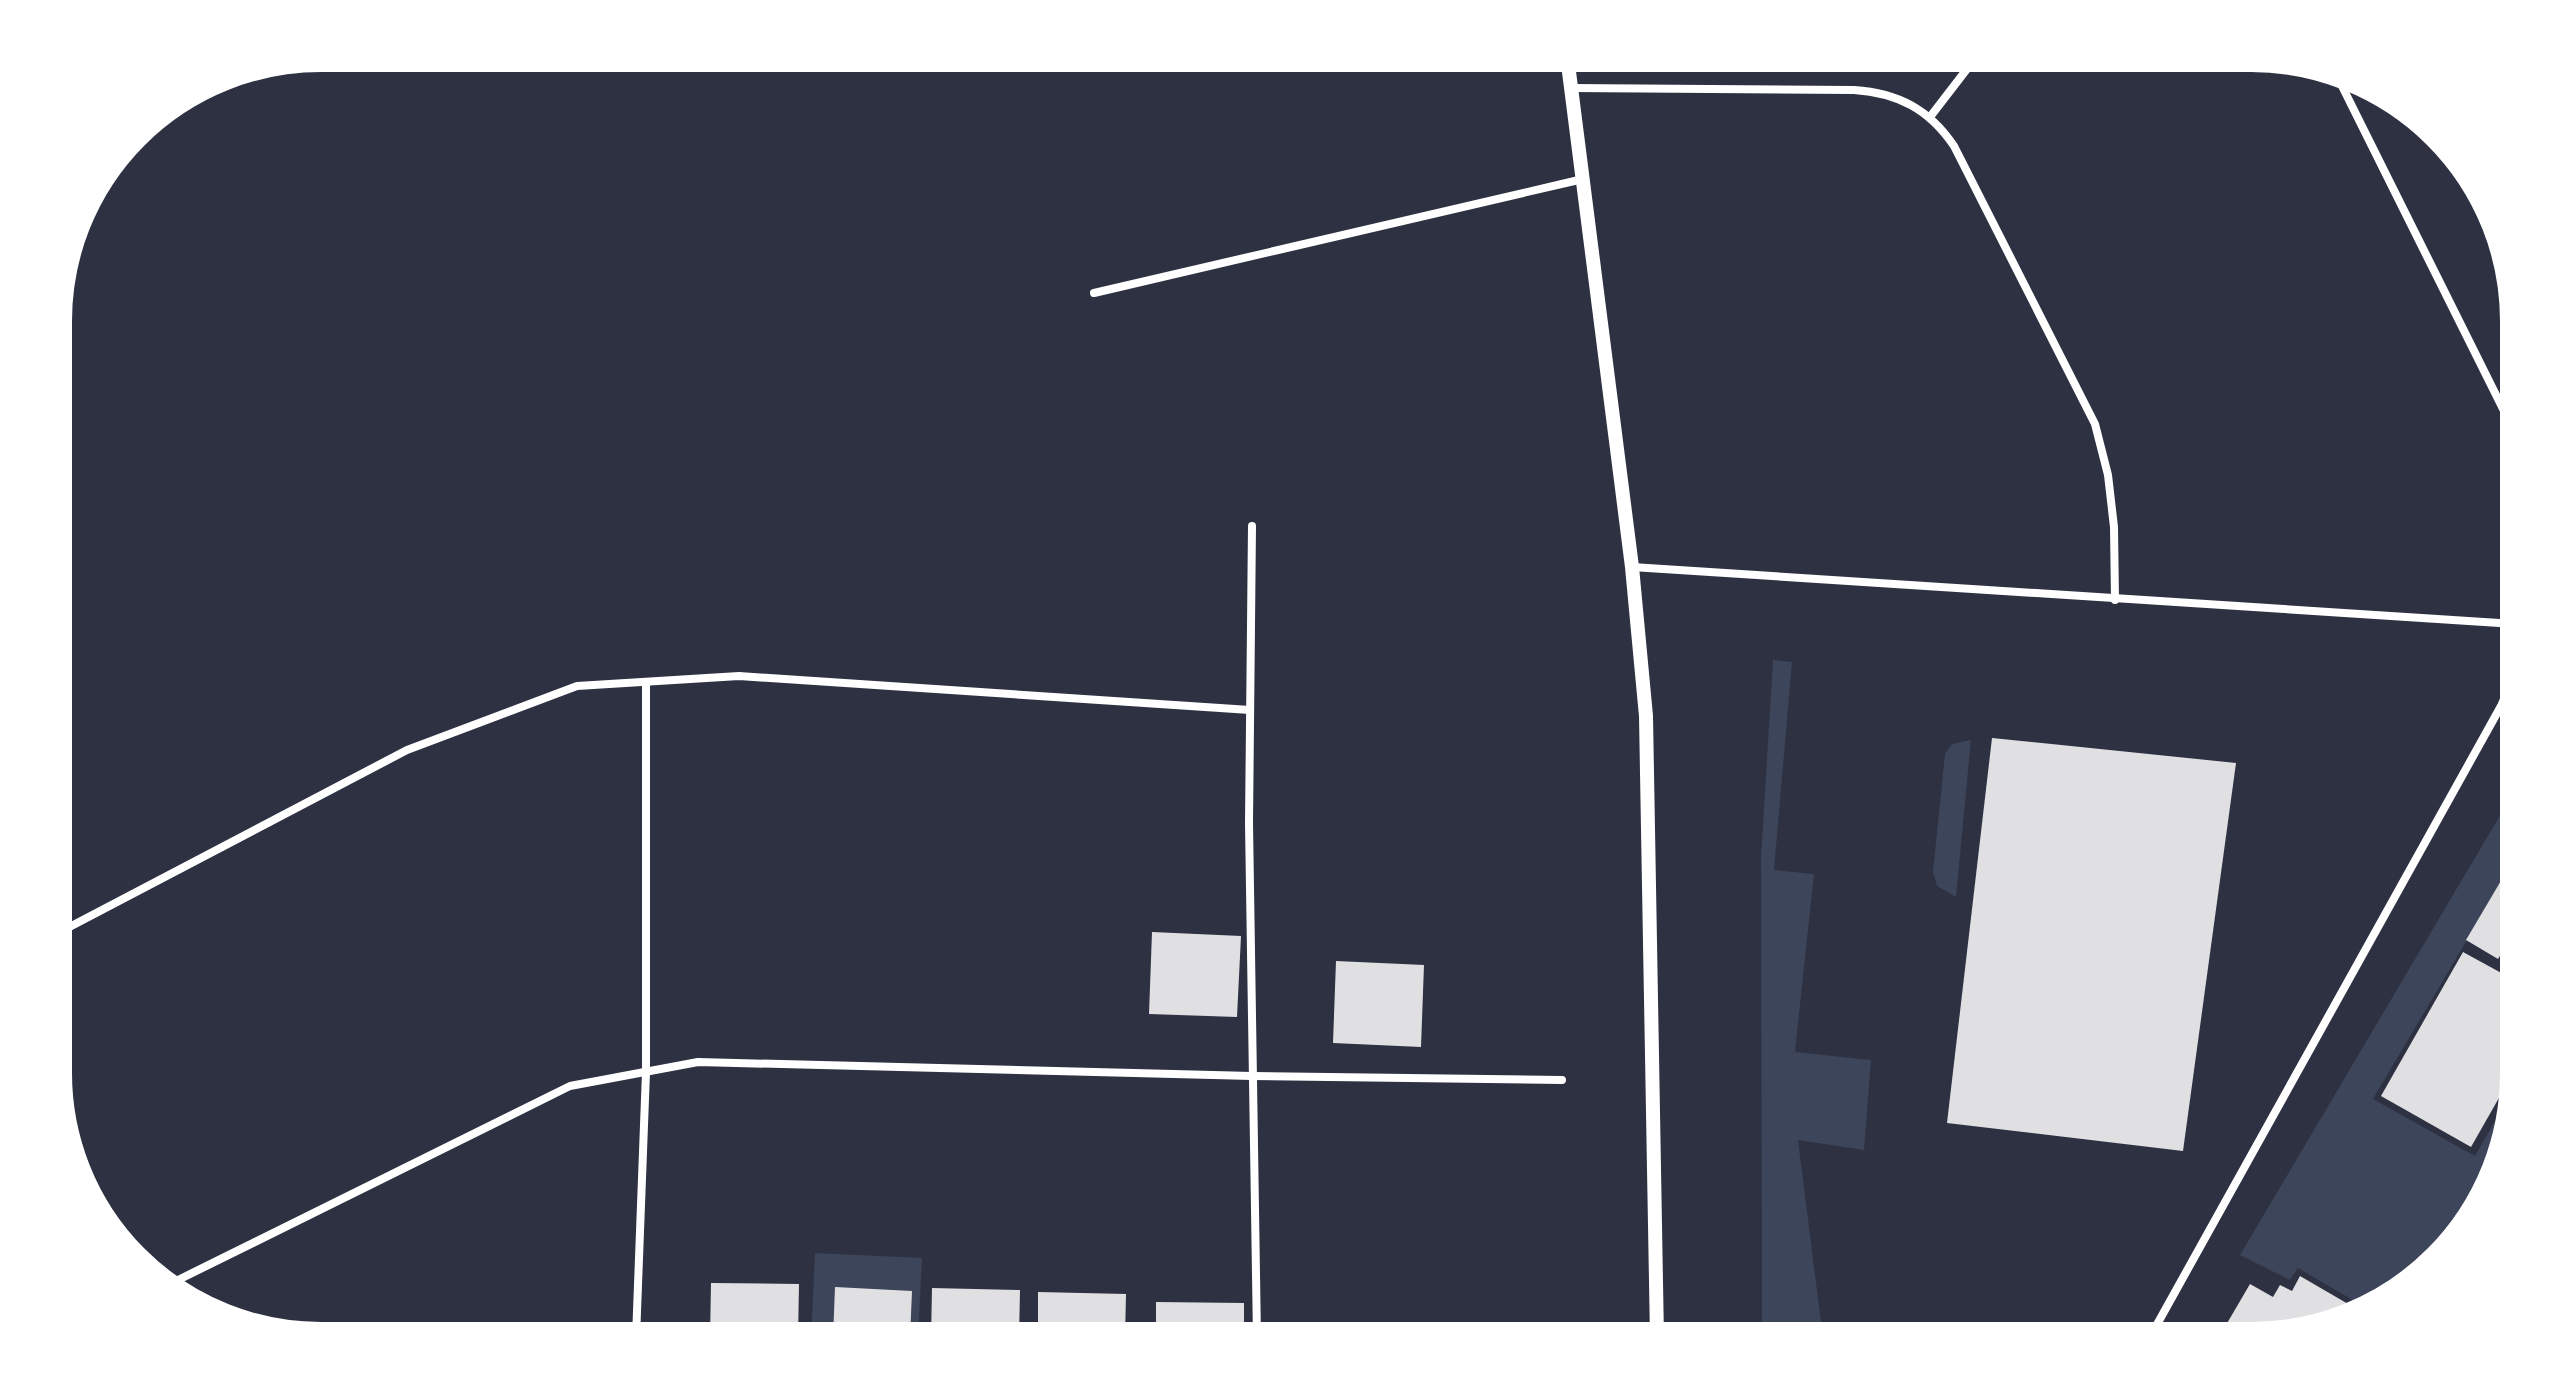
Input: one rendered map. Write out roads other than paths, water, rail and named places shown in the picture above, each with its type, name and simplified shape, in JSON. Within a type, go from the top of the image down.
[{"type":"street","points":[[1569,70],[1632,567],[1646,716],[1657,1323]]},
{"type":"street","points":[[1930,117],[1966,70]]},
{"type":"street","points":[[1571,88],[1864,90],[1896,97],[1930,117],[1954,146],[2095,424],[2108,475],[2114,527],[2115,600]]},
{"type":"street","points":[[2343,88],[2502,407]]},
{"type":"street","points":[[1094,293],[1583,179]]},
{"type":"street","points":[[1252,526],[1249,823],[1257,1324]]},
{"type":"street","points":[[1632,567],[2502,623]]},
{"type":"street","points":[[70,927],[407,750],[577,686],[739,676],[1250,710]]},
{"type":"street","points":[[637,1324],[646,1072],[646,683]]},
{"type":"street","points":[[2158,1323],[2502,704]]},
{"type":"street","points":[[178,1280],[570,1086],[698,1062],[1252,1076],[1562,1080]]}]
